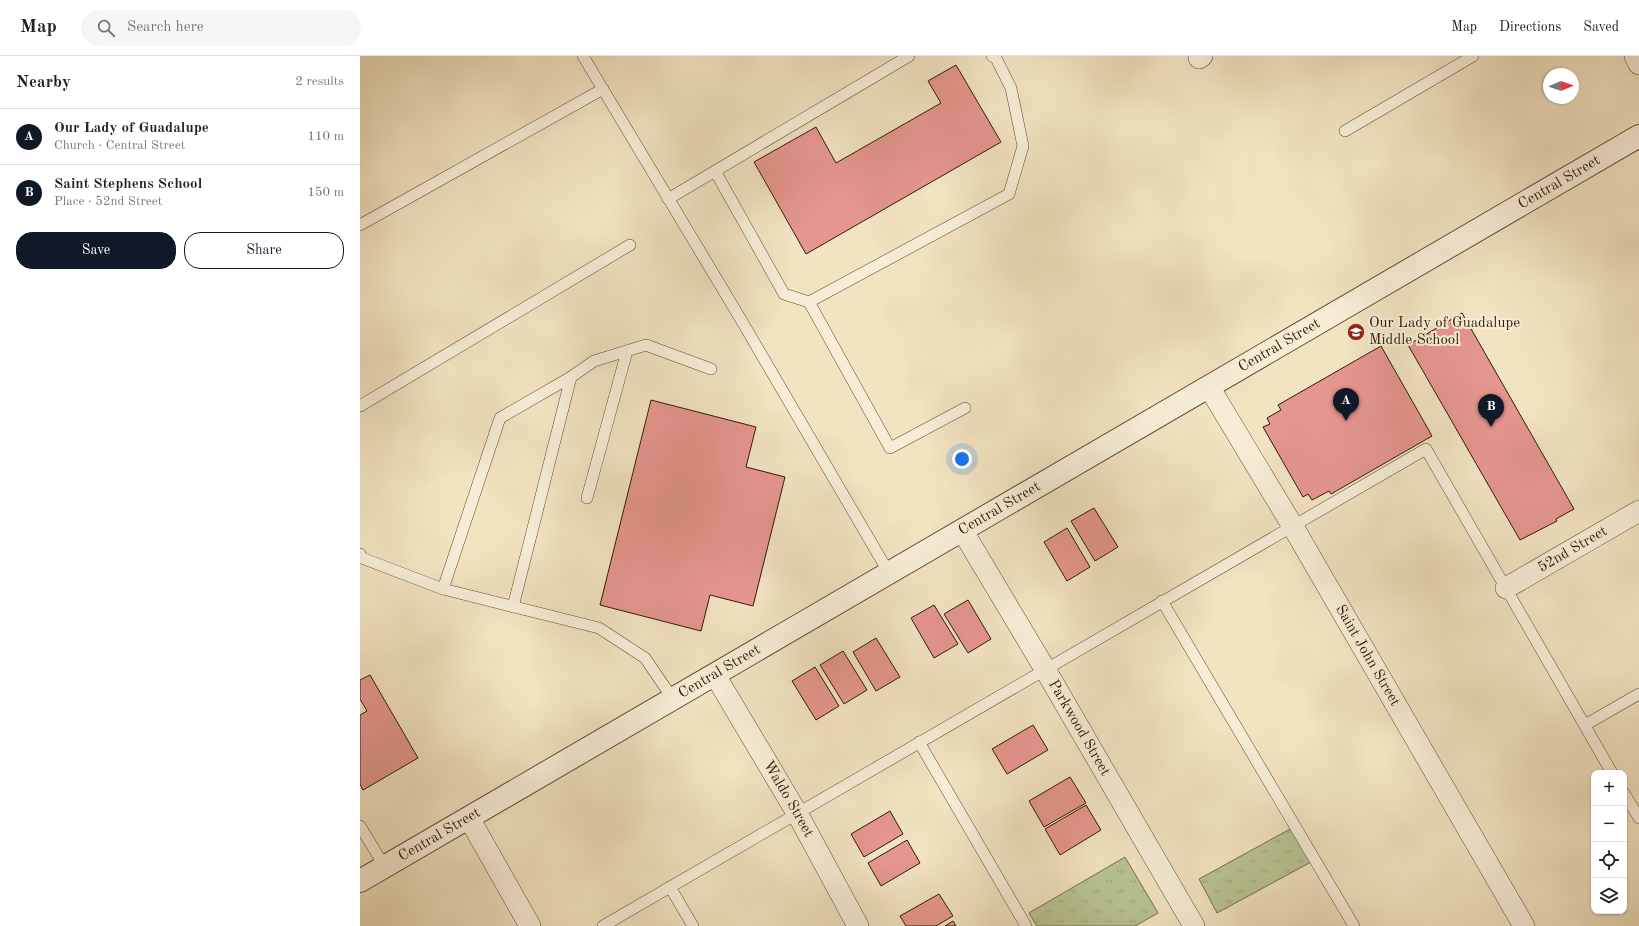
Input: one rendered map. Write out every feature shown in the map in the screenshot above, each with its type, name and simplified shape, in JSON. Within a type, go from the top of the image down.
[{"type":"street","points":[[1634,56],[1639,64]]},
{"type":"street","name":"Central Street","points":[[360,881],[1639,136]]},
{"type":"street","name":"Saint John Street","points":[[1209,387],[1292,525],[1524,926]]},
{"type":"street","name":"52nd Street","points":[[1506,588],[1639,511]]},
{"type":"street","name":"Parkwood Street","points":[[962,530],[1045,669],[1194,926]]},
{"type":"street","name":"Waldo Street","points":[[715,675],[797,813],[858,926]]},
{"type":"street","points":[[469,818],[530,926]]},
{"type":"lane","points":[[583,56],[889,573]]},
{"type":"lane","points":[[668,199],[909,56]]},
{"type":"lane","points":[[809,302],[1009,194],[1023,146],[1012,88],[996,58],[992,56]]},
{"type":"lane","points":[[1346,131],[1473,56]]},
{"type":"lane","points":[[360,226],[603,90]]},
{"type":"lane","points":[[715,171],[784,294],[809,302],[890,448],[965,408]]},
{"type":"lane","points":[[360,406],[630,245]]},
{"type":"lane","points":[[443,588],[500,418],[571,377],[594,361],[646,345],[711,369]]},
{"type":"lane","points":[[587,498],[627,351]]},
{"type":"lane","points":[[513,607],[571,377]]},
{"type":"lane","points":[[603,926],[1292,525],[1426,449],[1610,770]]},
{"type":"lane","points":[[360,554],[362,558],[443,588],[599,628],[646,658],[673,699]]},
{"type":"lane","points":[[1162,601],[1354,926]]},
{"type":"lane","points":[[1584,725],[1639,694]]},
{"type":"lane","points":[[919,742],[1026,926]]},
{"type":"lane","points":[[1627,798],[1639,818]]},
{"type":"lane","points":[[360,826],[385,867]]},
{"type":"lane","points":[[670,887],[693,926]]},
{"type":"green space","points":[[1292,828],[1311,862],[1217,913],[1199,879]]},
{"type":"green space","points":[[1125,857],[1158,913],[1135,926],[1037,926],[1029,913]]},
{"type":"building","points":[[956,65],[1001,142],[806,254],[754,162],[816,127],[836,163],[941,103],[928,81]]},
{"type":"building","points":[[1462,313],[1574,509],[1556,519],[1557,521],[1520,540],[1408,345]]},
{"type":"building","points":[[1381,346],[1432,436],[1331,494],[1329,491],[1312,500],[1308,494],[1303,497],[1263,427],[1270,424],[1267,418],[1281,410],[1278,405]]},
{"type":"building","points":[[651,400],[756,427],[746,467],[785,477],[753,606],[710,595],[701,631],[600,605]]},
{"type":"building","points":[[1094,508],[1118,547],[1095,561],[1071,521]]},
{"type":"building","points":[[1067,528],[1090,567],[1067,581],[1044,542]]},
{"type":"building","points":[[968,600],[991,639],[968,653],[944,614]]},
{"type":"building","points":[[934,605],[958,644],[934,658],[911,618]]},
{"type":"building","points":[[876,638],[900,677],[876,691],[853,652]]},
{"type":"building","points":[[843,651],[867,690],[844,704],[820,665]]},
{"type":"building","points":[[815,667],[839,706],[816,720],[792,681]]},
{"type":"building","points":[[370,675],[418,758],[363,790],[360,784],[360,715],[367,711],[360,699],[360,680]]},
{"type":"building","points":[[1033,725],[1048,750],[1007,774],[992,749]]},
{"type":"building","points":[[1070,777],[1086,803],[1044,827],[1029,801]]},
{"type":"building","points":[[1086,805],[1101,830],[1060,855],[1045,829]]},
{"type":"building","points":[[890,811],[903,834],[864,857],[851,834]]},
{"type":"building","points":[[907,840],[920,863],[881,886],[868,863]]},
{"type":"building","points":[[939,894],[953,916],[936,926],[906,926],[900,916]]},
{"type":"building","points":[[953,921],[956,926],[945,926]]},
{"type":"place","name":"Our Lady of Guadalupe Middle School","points":[[1356,332]]},
{"type":"place","name":"Our Lady of Guadalupe","points":[[1346,421]]},
{"type":"place","name":"Saint Stephens School","points":[[1491,427]]}]
